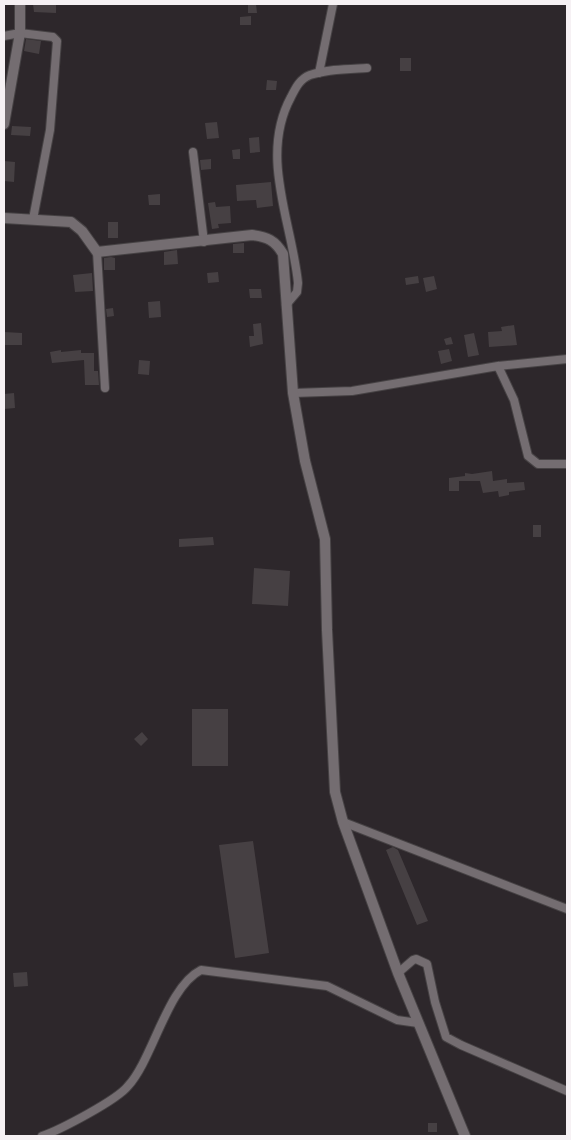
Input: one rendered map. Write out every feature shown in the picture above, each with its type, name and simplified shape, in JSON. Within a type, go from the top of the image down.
[{"type":"street","points":[[4,124],[20,33],[20,4]]},
{"type":"street","points":[[319,73],[333,4]]},
{"type":"street","points":[[4,36],[20,33],[53,37],[57,41],[50,130],[33,219]]},
{"type":"street","points":[[286,305],[297,292],[298,283],[279,189],[279,131],[287,104],[298,83],[309,75],[367,68]]},
{"type":"street","points":[[193,152],[204,242]]},
{"type":"street","points":[[4,218],[71,222],[82,231],[97,252],[105,388]]},
{"type":"street","points":[[97,252],[204,242],[252,235],[266,237],[277,243],[283,254],[293,393],[305,461],[325,539],[327,630],[335,792],[343,822],[398,973],[465,1136]]},
{"type":"street","points":[[293,393],[352,391],[498,366],[567,359]]},
{"type":"street","points":[[498,366],[514,400],[528,456],[538,464],[567,464]]},
{"type":"street","points":[[343,822],[567,909]]},
{"type":"street","points":[[398,973],[412,960],[424,961],[428,964],[435,1002],[446,1036],[461,1045],[567,1092]]},
{"type":"street","points":[[42,1136],[54,1132],[111,1099],[128,1086],[140,1068],[162,1021],[185,983],[190,977],[201,970],[327,986],[397,1020],[418,1023]]},
{"type":"building","points":[[33,4],[56,4],[56,13],[34,12]]},
{"type":"building","points":[[248,4],[256,4],[257,13],[248,13]]},
{"type":"building","points":[[251,16],[251,25],[240,25],[240,17]]},
{"type":"building","points":[[26,39],[41,41],[39,54],[24,51]]},
{"type":"building","points":[[400,58],[411,58],[411,71],[400,71]]},
{"type":"building","points":[[267,80],[277,81],[276,90],[266,90]]},
{"type":"building","points":[[217,122],[219,138],[207,139],[205,123]]},
{"type":"building","points":[[12,126],[31,127],[30,136],[11,135]]},
{"type":"building","points":[[259,137],[260,152],[250,153],[249,138]]},
{"type":"building","points":[[240,149],[240,159],[233,159],[232,150]]},
{"type":"building","points":[[211,159],[211,169],[201,170],[200,160]]},
{"type":"building","points":[[4,161],[15,162],[14,182],[4,181]]},
{"type":"building","points":[[271,182],[273,206],[257,208],[256,200],[237,201],[236,185]]},
{"type":"building","points":[[160,194],[160,205],[149,205],[148,195]]},
{"type":"building","points":[[215,202],[216,207],[230,206],[231,223],[218,224],[219,228],[212,229],[208,203]]},
{"type":"building","points":[[108,222],[118,222],[118,238],[108,238]]},
{"type":"building","points":[[244,243],[244,253],[233,253],[233,244]]},
{"type":"building","points":[[177,250],[178,264],[164,265],[164,252]]},
{"type":"building","points":[[104,258],[115,258],[115,270],[104,270]]},
{"type":"building","points":[[218,272],[219,282],[208,283],[207,273]]},
{"type":"building","points":[[92,273],[93,291],[75,292],[73,275]]},
{"type":"building","points":[[418,276],[419,283],[406,285],[405,278]]},
{"type":"building","points":[[434,276],[437,289],[426,292],[423,278]]},
{"type":"building","points":[[249,289],[261,289],[262,298],[250,298]]},
{"type":"building","points":[[160,301],[161,317],[149,318],[148,302]]},
{"type":"building","points":[[113,308],[114,316],[107,317],[106,309]]},
{"type":"building","points":[[261,323],[263,344],[250,347],[249,336],[254,336],[253,324]]},
{"type":"building","points":[[514,325],[517,345],[489,347],[488,332],[502,331],[501,327]]},
{"type":"building","points":[[4,332],[22,333],[22,345],[4,345]]},
{"type":"building","points":[[474,333],[479,355],[468,357],[464,335]]},
{"type":"building","points":[[451,337],[453,344],[446,345],[444,339]]},
{"type":"building","points":[[449,349],[452,361],[441,364],[438,351]]},
{"type":"building","points":[[61,350],[61,352],[81,350],[81,353],[94,353],[94,371],[98,371],[99,385],[85,385],[84,360],[52,363],[50,352]]},
{"type":"building","points":[[139,360],[150,361],[149,375],[138,374]]},
{"type":"building","points":[[14,393],[15,408],[4,409],[4,394]]},
{"type":"building","points":[[492,471],[493,481],[507,479],[507,483],[524,482],[525,490],[509,492],[509,495],[499,497],[498,491],[483,493],[480,481],[459,481],[459,491],[449,491],[449,478],[465,476],[465,473],[472,474]]},
{"type":"building","points":[[533,525],[541,525],[541,537],[533,537]]},
{"type":"building","points":[[213,537],[214,545],[179,547],[179,539]]},
{"type":"building","points":[[254,568],[290,571],[288,606],[252,604]]},
{"type":"building","points":[[192,709],[228,709],[228,766],[192,766]]},
{"type":"building","points":[[142,732],[148,739],[141,746],[134,739]]},
{"type":"building","points":[[253,841],[269,953],[235,958],[219,845]]},
{"type":"building","points":[[393,847],[398,850],[428,921],[417,925],[386,850]]},
{"type":"building","points":[[27,972],[28,986],[14,987],[13,973]]},
{"type":"building","points":[[428,1123],[437,1123],[437,1132],[428,1132]]}]
